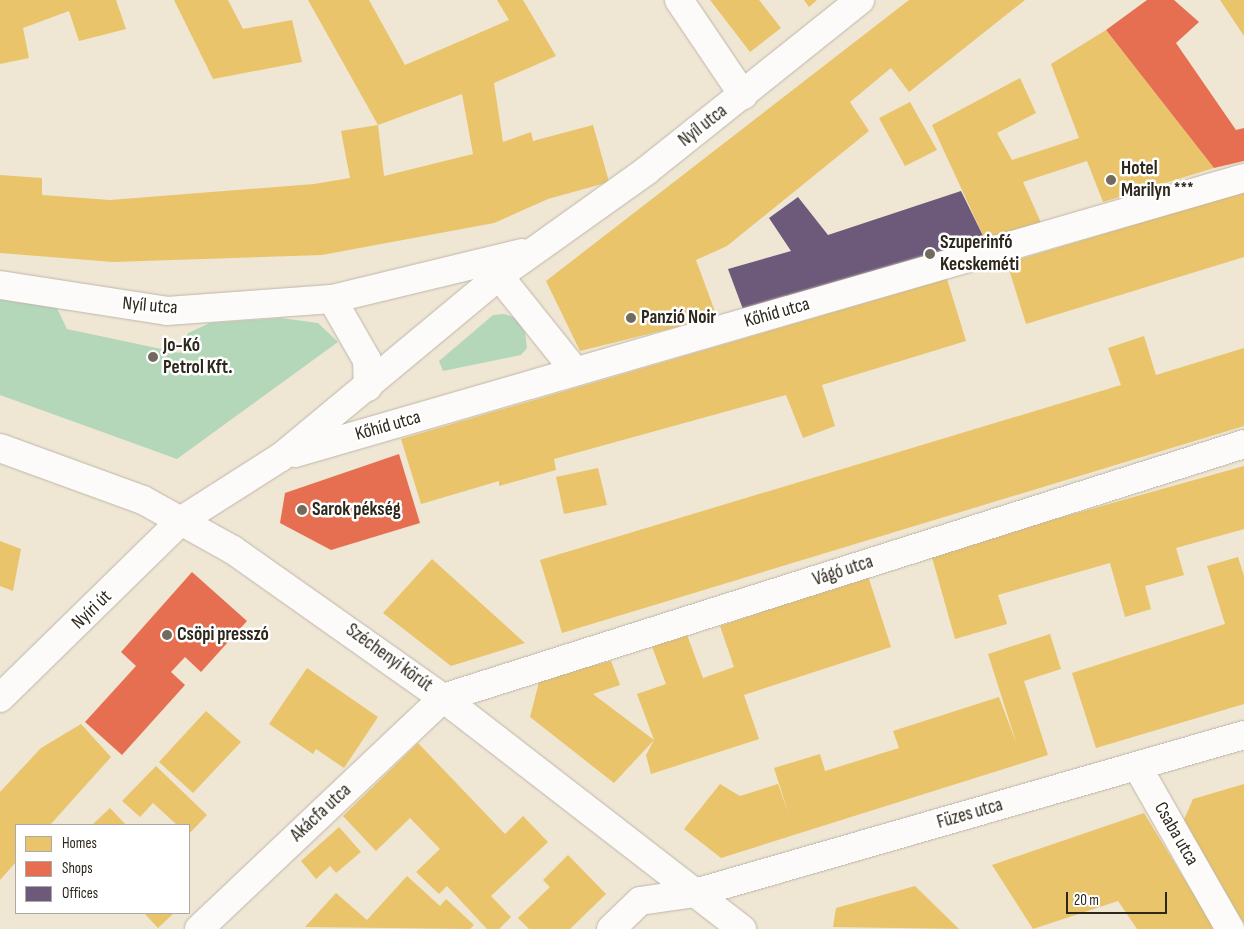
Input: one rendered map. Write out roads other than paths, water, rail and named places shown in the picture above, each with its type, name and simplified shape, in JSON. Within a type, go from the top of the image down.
[{"type":"street","points":[[679,0],[743,95]]},
{"type":"street","name":"Nyíl utca","points":[[182,520],[281,457],[368,387],[499,276],[543,248],[743,95],[860,0]]},
{"type":"street","name":"Kőhíd utca","points":[[281,457],[1244,178]]},
{"type":"street","name":"Nyíl utca","points":[[0,285],[168,311],[332,299],[543,248]]},
{"type":"street","points":[[499,276],[575,372]]},
{"type":"street","points":[[332,299],[367,360],[368,387]]},
{"type":"street","name":"Vágó utca","points":[[443,698],[1244,444]]},
{"type":"street","name":"Széchenyi körút","points":[[0,448],[143,500],[182,520],[300,593],[443,698],[742,929]]},
{"type":"street","name":"Nyíri út","points":[[0,698],[182,520]]},
{"type":"street","name":"Akácfa utca","points":[[199,929],[443,698]]},
{"type":"street","name":"Füzes utca","points":[[611,929],[640,901],[696,893],[1244,735]]},
{"type":"street","name":"Csaba utca","points":[[1137,766],[1230,929]]},
{"type":"place","name":"Hotel Marilyn ***","points":[[1111,180]]},
{"type":"place","name":"Szuperinfó Kecskeméti","points":[[930,254]]},
{"type":"place","name":"Panzió Noir","points":[[631,318]]},
{"type":"place","name":"Jo-Kó Petrol Kft.","points":[[153,357]]},
{"type":"place","name":"Sarok pékség","points":[[302,510]]},
{"type":"place","name":"Csöpi presszó","points":[[167,635]]}]
